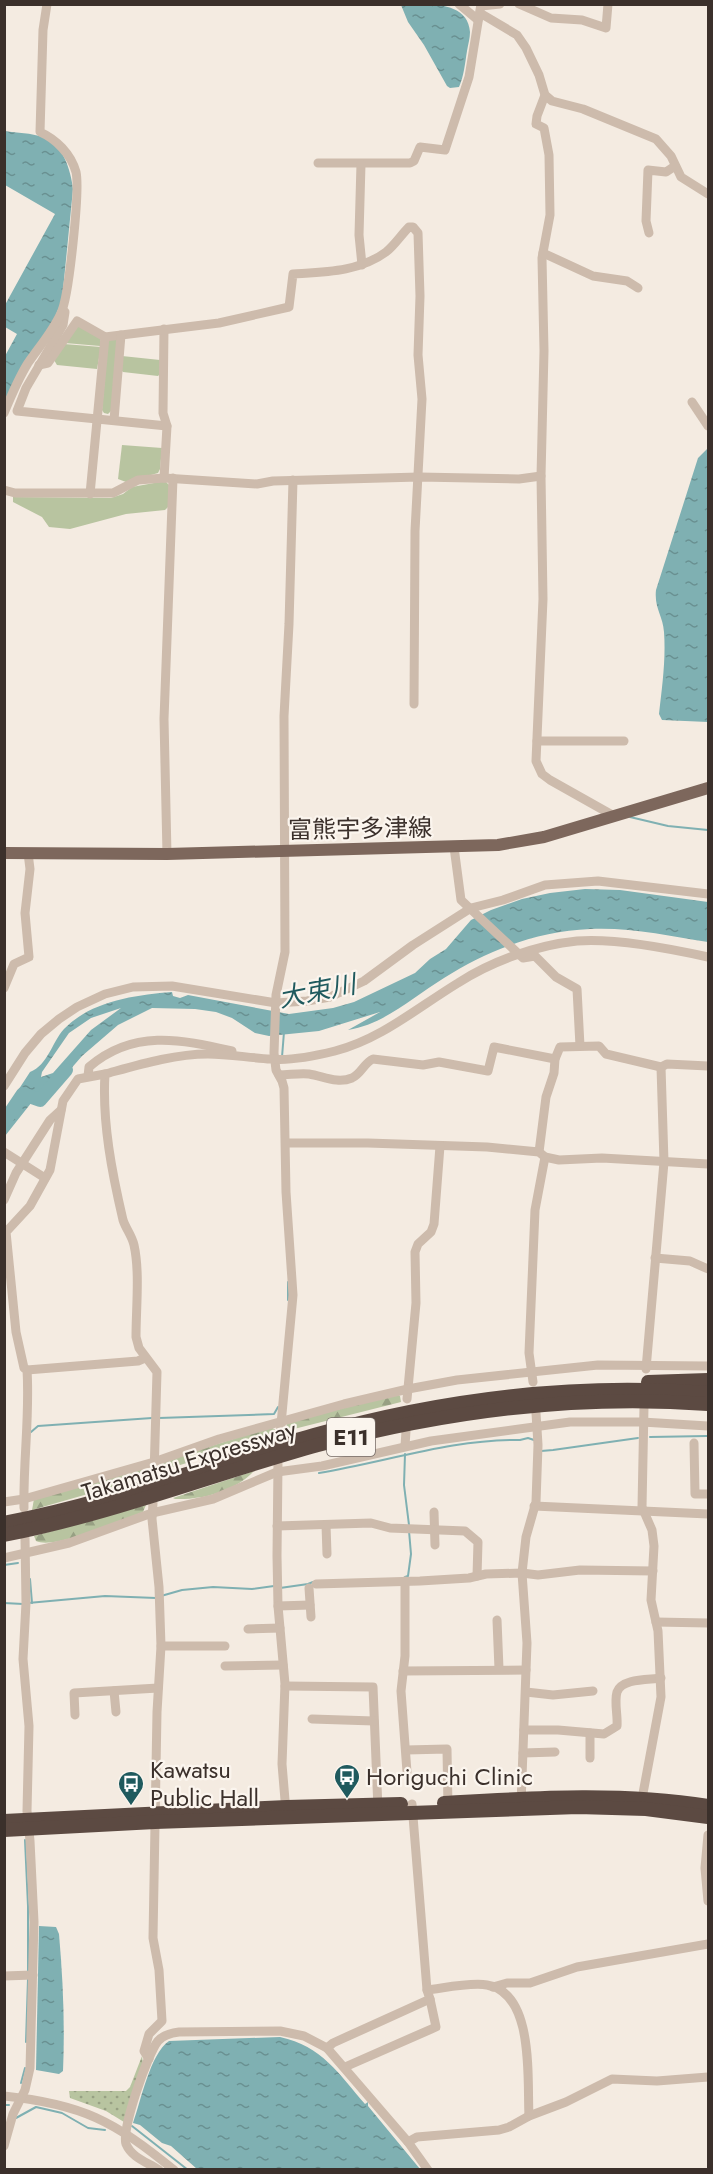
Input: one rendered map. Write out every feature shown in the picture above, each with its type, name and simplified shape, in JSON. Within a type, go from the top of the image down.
[{"type":"highway","points":[[534,1383],[708,1380]]},
{"type":"highway","name":"Takamatsu Expressway","points":[[4,1523],[97,1502],[244,1455],[367,1421],[471,1401],[534,1383],[623,1390],[708,1393]]},
{"type":"highway","name":"Takamatsu Expressway","points":[[4,1535],[100,1512],[318,1445],[420,1421],[540,1405],[619,1401],[708,1404]]},
{"type":"highway","points":[[4,1821],[28,1824],[155,1817],[521,1804],[578,1807],[641,1804],[708,1806]]},
{"type":"highway","points":[[641,1804],[708,1817]]},
{"type":"highway","points":[[4,1830],[28,1824]]},
{"type":"main road","name":"富熊宇多津線","points":[[4,853],[167,855],[514,844],[708,788]]},
{"type":"street","points":[[47,4],[43,30],[40,132],[53,139],[65,151],[72,163],[77,183],[63,325],[26,388],[17,411],[167,426]]},
{"type":"street","points":[[459,4],[480,11],[517,34],[539,75],[545,95],[538,111],[536,124],[544,128],[549,155],[550,215],[543,253],[541,476],[543,599],[536,761],[542,774],[550,780],[614,816]]},
{"type":"street","points":[[480,11],[500,4]]},
{"type":"street","points":[[519,4],[551,18],[582,20],[606,28],[608,4]]},
{"type":"street","points":[[318,163],[410,163],[414,161],[420,147],[445,150],[469,77],[480,11]]},
{"type":"street","points":[[545,95],[559,104],[583,109],[656,140],[666,149],[681,177],[708,195]]},
{"type":"street","points":[[361,164],[359,235],[362,265]]},
{"type":"street","points":[[649,233],[646,221],[648,171],[666,172],[675,166]]},
{"type":"street","points":[[39,365],[48,363],[77,321],[105,337],[219,323],[289,307],[293,274],[337,271],[362,265],[386,252],[409,227],[416,229],[420,297],[418,355],[422,399],[415,531],[414,704]]},
{"type":"street","points":[[543,253],[593,276],[627,281],[638,288]]},
{"type":"street","points":[[4,413],[18,381],[56,323],[66,302]]},
{"type":"street","points":[[164,330],[163,413],[167,426],[169,478],[164,719],[167,855]]},
{"type":"street","points":[[114,420],[121,335]]},
{"type":"street","points":[[90,494],[105,337]]},
{"type":"street","points":[[692,402],[708,426]]},
{"type":"street","points":[[4,490],[15,493],[113,493],[138,480],[169,478],[256,483],[418,477],[519,479],[541,476]]},
{"type":"street","points":[[280,1435],[293,1295],[286,1192],[284,1088],[276,1070],[278,1058],[276,1004],[285,952],[284,716],[290,624],[293,480]]},
{"type":"street","points":[[537,741],[624,741]]},
{"type":"street","points":[[454,847],[461,900],[523,958],[536,956],[556,977],[577,989],[580,1046]]},
{"type":"street","points":[[4,988],[14,964],[29,957],[25,913],[30,868],[28,853]]},
{"type":"street","points":[[4,1086],[25,1053],[41,1034],[58,1019],[77,1007],[105,994],[133,987],[172,986],[276,1004],[307,1001],[345,992],[413,945],[474,910],[545,885],[598,881],[708,894]]},
{"type":"street","points":[[24,1503],[29,1405],[27,1370],[24,1368],[16,1332],[8,1274],[6,1232],[30,1206],[50,1170],[61,1110],[72,1085],[78,1079],[190,1056],[206,1054],[278,1058],[317,1055],[357,1044],[390,1028],[460,981],[517,952],[547,946],[578,941],[604,941],[708,957]]},
{"type":"street","points":[[88,1077],[89,1068],[104,1056],[121,1047],[146,1041],[163,1039],[185,1041],[245,1056]]},
{"type":"street","points":[[534,1383],[529,1353],[535,1209],[546,1097],[560,1047],[599,1046],[606,1054],[661,1067],[667,1064],[708,1066]]},
{"type":"street","points":[[279,1076],[307,1074],[326,1080],[348,1079],[353,1078],[373,1059],[423,1065],[439,1062],[488,1071],[494,1047],[555,1059]]},
{"type":"street","points":[[646,1367],[664,1162],[661,1067]]},
{"type":"street","points":[[105,1074],[104,1097],[110,1155],[124,1221],[132,1236],[136,1257],[136,1337],[139,1348],[157,1372],[154,1475]]},
{"type":"street","points":[[4,1200],[22,1163],[50,1120],[61,1110]]},
{"type":"street","points":[[286,1143],[487,1147],[542,1155],[559,1160],[602,1158],[708,1164]]},
{"type":"street","points":[[407,1394],[416,1303],[415,1252],[418,1244],[431,1232],[434,1224],[440,1146]]},
{"type":"street","points":[[4,1152],[45,1178]]},
{"type":"street","points":[[655,1258],[690,1261],[708,1269]]},
{"type":"street","points":[[27,1370],[108,1364],[145,1358]]},
{"type":"street","points":[[4,1502],[24,1503],[219,1439],[282,1421],[407,1394],[457,1380],[534,1383],[598,1365],[646,1367],[708,1365]]},
{"type":"street","points":[[641,1804],[662,1697],[656,1622],[651,1600],[652,1530],[642,1507],[644,1407]]},
{"type":"street","points":[[521,1804],[526,1692],[522,1573],[526,1537],[537,1482],[536,1413]]},
{"type":"street","points":[[4,1558],[69,1543],[152,1508],[213,1499],[278,1468],[322,1466],[405,1446],[570,1422],[642,1422],[708,1426]]},
{"type":"street","points":[[405,1446],[406,1431]]},
{"type":"street","points":[[694,1443],[698,1462],[695,1494],[708,1494]]},
{"type":"street","points":[[278,1468],[276,1526],[278,1606],[285,1686],[282,1764],[286,1812]]},
{"type":"street","points":[[534,1506],[708,1514]]},
{"type":"street","points":[[148,2059],[144,2051],[149,2034],[162,2021],[159,1970],[153,1938],[158,1688],[161,1646],[159,1587],[152,1508]]},
{"type":"street","points":[[434,1512],[435,1545]]},
{"type":"street","points":[[276,1526],[371,1523],[390,1528],[465,1531],[478,1542],[477,1576]]},
{"type":"street","points":[[326,1525],[327,1554]]},
{"type":"street","points":[[4,2146],[10,2120],[21,2098],[30,2068],[30,1975],[34,1922],[28,1824],[29,1726],[22,1659],[26,1604],[25,1538]]},
{"type":"street","points":[[311,1617],[313,1586],[522,1573],[538,1575],[580,1570],[652,1571]]},
{"type":"street","points":[[405,1581],[402,1691],[407,1772]]},
{"type":"street","points":[[278,1606],[310,1605]]},
{"type":"street","points":[[498,1620],[499,1669]]},
{"type":"street","points":[[656,1622],[708,1623]]},
{"type":"street","points":[[249,1629],[280,1628]]},
{"type":"street","points":[[161,1646],[225,1646]]},
{"type":"street","points":[[225,1666],[283,1665]]},
{"type":"street","points":[[403,1671],[526,1670]]},
{"type":"street","points":[[524,1730],[604,1734],[617,1726],[617,1692],[622,1686],[628,1682],[662,1678]]},
{"type":"street","points":[[285,1686],[373,1687],[378,1809]]},
{"type":"street","points":[[75,1715],[74,1693],[158,1688]]},
{"type":"street","points":[[114,1691],[116,1712]]},
{"type":"street","points":[[526,1692],[553,1695],[593,1691]]},
{"type":"street","points":[[312,1719],[374,1720]]},
{"type":"street","points":[[590,1733],[590,1758]]},
{"type":"street","points":[[406,1750],[447,1749],[448,1807]]},
{"type":"street","points":[[523,1754],[555,1752]]},
{"type":"street","points":[[345,2067],[436,2027],[428,1994],[412,1809]]},
{"type":"street","points":[[708,1834],[705,1868],[708,1901]]},
{"type":"street","points":[[493,1987],[507,1983],[530,1983],[577,1967],[708,1944]]},
{"type":"street","points":[[4,1976],[30,1975]]},
{"type":"street","points":[[327,2048],[428,1994],[485,1984],[505,1993],[514,2004],[525,2028],[529,2116]]},
{"type":"street","points":[[159,2169],[134,2155],[127,2144],[125,2132],[155,2044],[161,2038],[179,2032],[280,2031],[304,2036],[327,2048],[408,2142],[428,2169]]},
{"type":"street","points":[[408,2142],[417,2137],[500,2130],[566,2102],[612,2079],[657,2080],[708,2077]]},
{"type":"street","points":[[4,2096],[66,2105],[94,2121],[125,2132],[174,2169]]},
{"type":"green space","points":[[77,325],[101,337],[100,346],[65,343]]},
{"type":"green space","points":[[110,339],[117,339],[112,410],[108,414],[102,410]]},
{"type":"green space","points":[[64,344],[101,347],[97,369],[57,365],[54,360]]},
{"type":"green space","points":[[122,356],[160,360],[161,373],[158,376],[123,372],[121,370]]},
{"type":"green space","points":[[122,445],[162,448],[158,473],[126,482],[118,479]]},
{"type":"green space","points":[[165,481],[169,485],[168,507],[165,510],[126,514],[70,529],[49,527],[42,517],[13,502],[13,497],[111,498],[123,494],[132,487]]},
{"type":"green space","points":[[397,1394],[401,1402],[286,1431],[287,1423]]},
{"type":"green space","points":[[271,1427],[278,1434],[158,1472],[161,1462]]},
{"type":"green space","points":[[142,1469],[146,1472],[147,1477],[32,1510],[34,1499]]},
{"type":"green space","points":[[254,1471],[238,1484],[218,1493],[196,1498],[173,1498]]},
{"type":"green space","points":[[146,1505],[143,1512],[73,1538],[45,1543],[36,1541],[34,1536]]},
{"type":"green space","points":[[142,2056],[143,2064],[124,2122],[106,2111],[70,2098],[69,2091],[126,2091],[130,2087]]},
{"type":"water","points":[[401,5],[444,6],[462,14],[467,22],[470,37],[459,87],[447,86],[408,22]]},
{"type":"water","points":[[5,131],[38,136],[56,145],[65,158],[73,189],[62,300],[55,317],[5,404],[5,356],[17,334],[5,327],[5,305],[55,214],[5,185]]},
{"type":"water","points":[[708,448],[708,722],[662,720],[659,714],[664,663],[664,632],[656,602],[656,590],[698,458]]},
{"type":"water","points":[[585,889],[620,890],[708,902],[708,942],[620,929],[590,929],[533,938],[478,959],[386,1016],[348,1030],[380,1012],[319,1031],[269,1036],[255,1033],[232,1018],[216,1012],[152,1008],[118,1025],[82,1056],[62,1079],[43,1088],[5,1136],[4,1112],[30,1072],[46,1059],[64,1029],[75,1019],[100,1006],[143,995],[172,992],[173,996],[180,998],[188,995],[289,1014],[333,1008],[354,1002],[415,973],[430,959],[446,949],[471,920],[522,899]],"holes":[[[121,1008],[91,1030],[53,1073],[41,1077],[42,1072],[69,1033],[91,1018]]]},
{"type":"water","points":[[39,1926],[56,1927],[59,1934],[64,2037],[63,2071],[59,2074],[36,2070]]},
{"type":"water","points":[[280,2037],[307,2047],[338,2072],[365,2104],[368,2102],[368,2106],[420,2169],[197,2169],[171,2146],[162,2143],[140,2125],[133,2123],[151,2067],[162,2047],[169,2041]]},
{"type":"waterway","points":[[630,817],[668,826],[708,830]]},
{"type":"waterway","points":[[282,1057],[284,1032]]},
{"type":"waterway","name":"大束川","points":[[4,1122],[23,1094],[40,1100],[66,1070]]},
{"type":"waterway","points":[[288,1282],[288,1300]]},
{"type":"waterway","points":[[159,1418],[274,1414],[278,1407]]},
{"type":"waterway","points":[[31,1432],[38,1426],[152,1418]]},
{"type":"waterway","points":[[650,1437],[707,1436]]},
{"type":"waterway","points":[[319,1473],[469,1443],[528,1438],[534,1440]]},
{"type":"waterway","points":[[541,1448],[541,1451],[553,1450],[638,1438]]},
{"type":"waterway","points":[[405,1454],[404,1485],[409,1525]]},
{"type":"waterway","points":[[405,1577],[408,1576],[411,1554],[409,1531]]},
{"type":"waterway","points":[[4,1565],[18,1563]]},
{"type":"waterway","points":[[30,1579],[32,1603]]},
{"type":"waterway","points":[[280,1588],[313,1582]]},
{"type":"waterway","points":[[161,1596],[182,1590],[213,1587],[252,1589],[274,1586]]},
{"type":"waterway","points":[[28,1603],[105,1596],[156,1598]]},
{"type":"waterway","points":[[4,1603],[23,1604]]},
{"type":"waterway","points":[[25,1840],[28,1973]]},
{"type":"waterway","points":[[26,2042],[28,1979]]},
{"type":"waterway","points":[[21,2083],[25,2068]]},
{"type":"waterway","points":[[4,2105],[9,2105]]},
{"type":"waterway","points":[[16,2118],[36,2107],[62,2113],[88,2128],[105,2130]]},
{"type":"waterway","points":[[132,2126],[188,2170]]},
{"type":"place","name":"Horiguchi Clinic","points":[[347,1800]]},
{"type":"place","name":"Kawatsu Public Hall","points":[[131,1807]]}]
